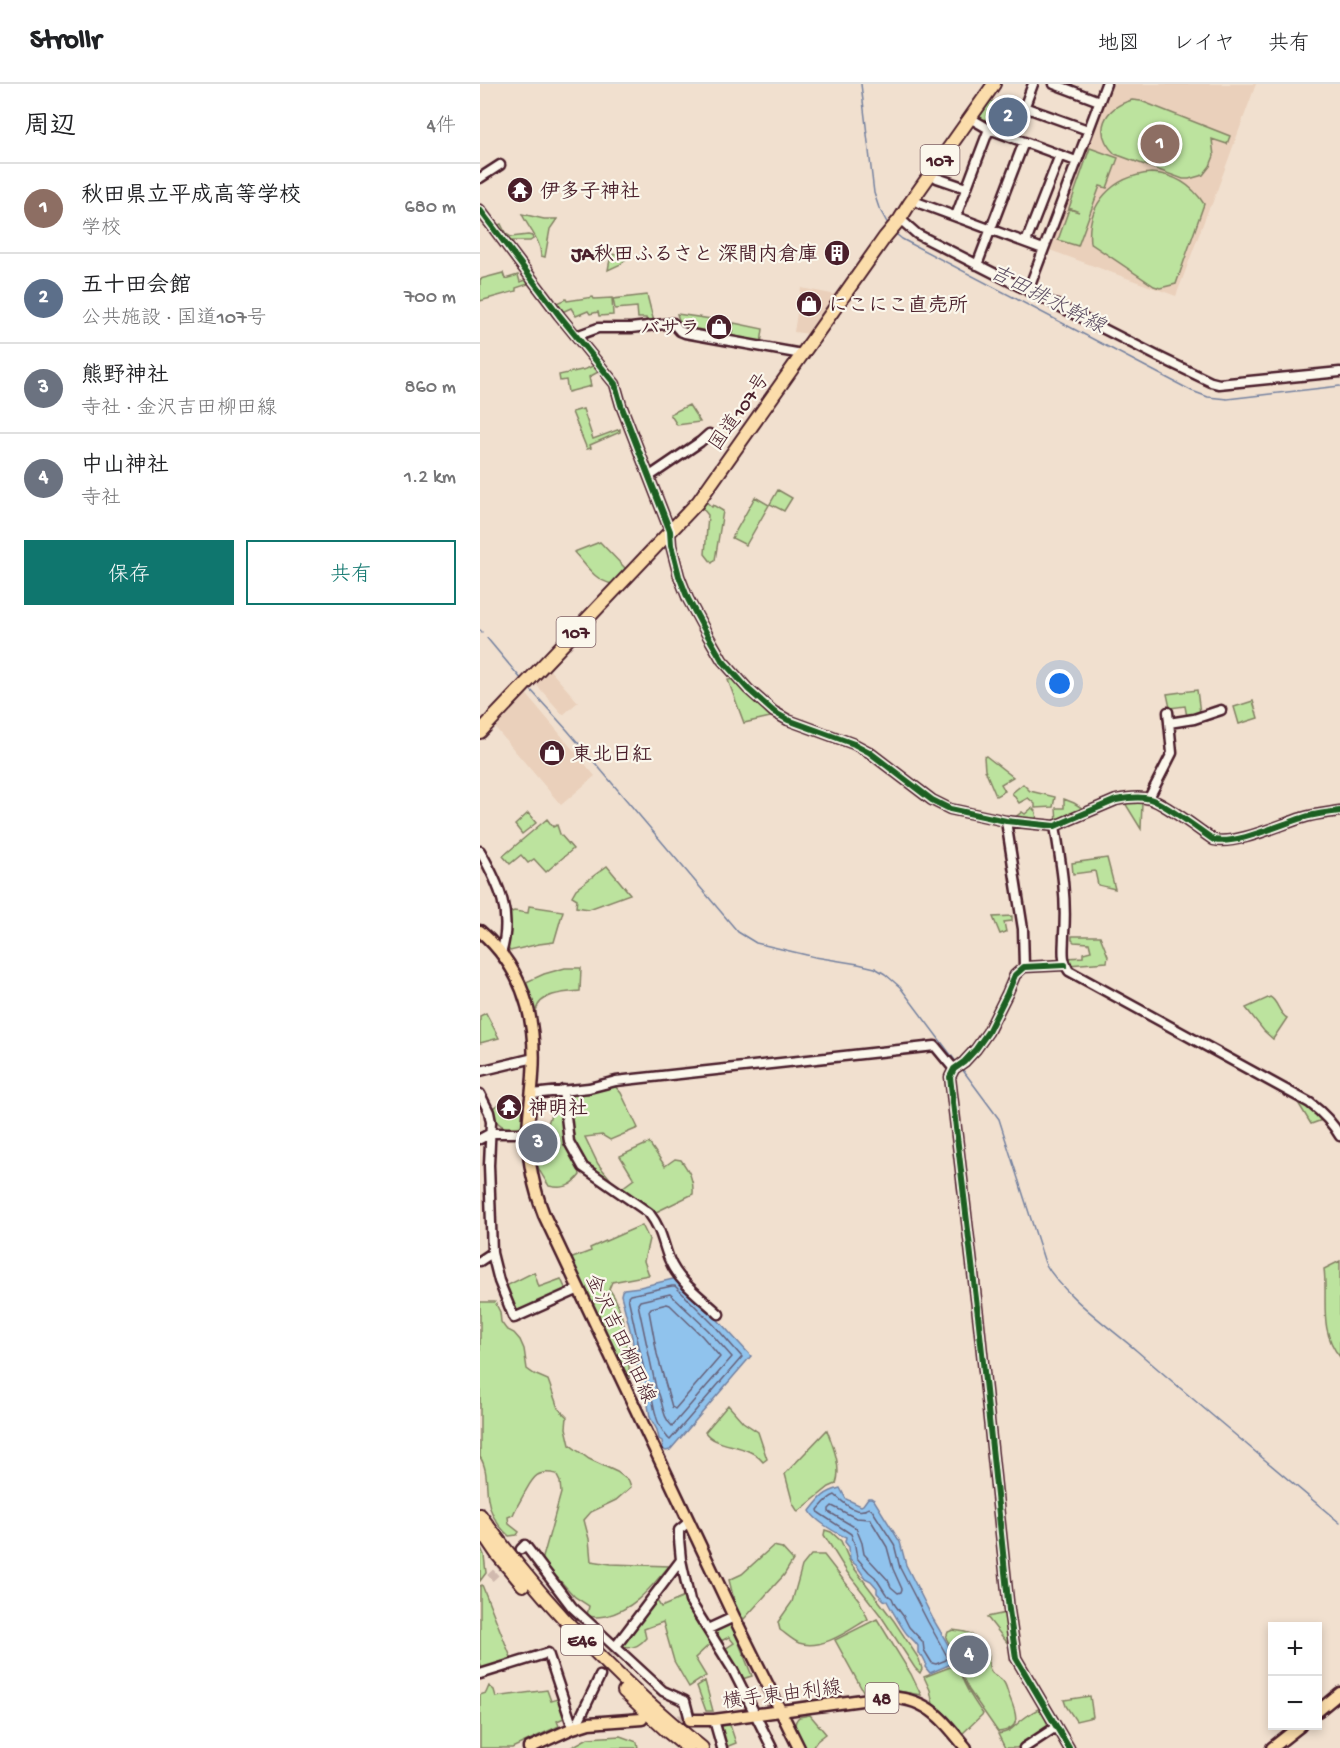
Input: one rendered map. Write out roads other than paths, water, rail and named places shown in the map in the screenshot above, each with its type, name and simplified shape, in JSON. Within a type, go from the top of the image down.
[{"type":"highway","name":"国道107号","points":[[480,732],[698,502],[994,84]]},
{"type":"highway","name":"E46","points":[[480,1515],[539,1592],[582,1640],[702,1748]]},
{"type":"highway","name":"E46","points":[[480,1529],[497,1554],[576,1644],[667,1731],[688,1748]]},
{"type":"main road","name":"金沢吉田柳田線","points":[[480,931],[501,954],[528,1002],[534,1058],[528,1133],[531,1168],[537,1197],[544,1215],[734,1617],[799,1748]]},
{"type":"main road","points":[[1322,1707],[1340,1693]]},
{"type":"main road","name":"横手東由利線","points":[[690,1720],[714,1720],[899,1697],[917,1702],[934,1712],[966,1748]]},
{"type":"main road","points":[[529,1748],[576,1726],[600,1721],[642,1719]]},
{"type":"main road","points":[[1272,1748],[1294,1730]]},
{"type":"street","points":[[1013,138],[1033,84]]},
{"type":"street","points":[[1054,84],[1099,101]]},
{"type":"street","points":[[1028,291],[1106,84]]},
{"type":"street","points":[[1024,107],[1088,130]]},
{"type":"street","points":[[970,118],[989,129],[1076,161]]},
{"type":"street","points":[[956,216],[989,129]]},
{"type":"street","points":[[977,266],[1024,142]]},
{"type":"street","points":[[1026,242],[1060,155]]},
{"type":"street","points":[[480,178],[500,165]]},
{"type":"street","points":[[937,178],[966,188]]},
{"type":"street","points":[[920,202],[1044,249]]},
{"type":"street","points":[[480,210],[559,315],[615,384],[670,531],[678,576],[688,599],[722,660],[748,689],[774,712],[788,720],[854,744],[869,752],[932,800],[950,809],[1006,821],[1055,826],[1116,800],[1150,799],[1220,842],[1245,837],[1313,815],[1340,811]]},
{"type":"street","points":[[900,219],[917,234],[977,266],[1157,356],[1219,384],[1340,372]]},
{"type":"street","points":[[576,336],[598,328],[651,327],[673,323],[685,333],[801,354]]},
{"type":"street","points":[[650,476],[709,434]]},
{"type":"street","points":[[1169,723],[1194,719],[1221,710]]},
{"type":"street","points":[[1150,799],[1149,796],[1172,753],[1168,712]]},
{"type":"street","points":[[1006,821],[1023,929],[1024,967]]},
{"type":"street","points":[[1055,826],[1066,901],[1063,956],[1069,971],[1310,1103],[1322,1112],[1340,1136]]},
{"type":"street","points":[[480,851],[501,893],[506,910],[504,944],[501,954]]},
{"type":"street","points":[[1065,965],[1024,967],[1015,975],[988,1032],[950,1077],[1016,1658],[1069,1748]]},
{"type":"street","points":[[532,1094],[589,1088],[627,1080],[935,1046],[957,1066]]},
{"type":"street","points":[[480,1071],[534,1058]]},
{"type":"street","points":[[563,1090],[570,1143],[583,1167],[649,1213],[663,1236],[673,1268],[685,1283],[719,1314]]},
{"type":"street","points":[[480,1094],[489,1112],[491,1133],[489,1165],[492,1253],[499,1281],[514,1318],[579,1289]]},
{"type":"street","points":[[480,1138],[491,1133],[528,1133]]},
{"type":"street","points":[[480,1261],[492,1253]]},
{"type":"street","points":[[689,1522],[680,1530],[678,1539],[690,1601],[733,1670],[772,1748]]},
{"type":"street","points":[[521,1550],[525,1545],[572,1607],[663,1691],[683,1699],[690,1720]]},
{"type":"street","points":[[616,1646],[681,1560]]},
{"type":"street","points":[[708,1629],[734,1617]]},
{"type":"street","points":[[480,1674],[548,1653],[576,1726]]},
{"type":"street","points":[[576,1726],[600,1676]]},
{"type":"street","points":[[714,1720],[722,1748]]},
{"type":"street","points":[[1024,1748],[1056,1727]]},
{"type":"water","points":[[676,1279],[718,1320],[751,1356],[670,1450],[666,1451],[663,1449],[662,1441],[650,1417],[647,1399],[643,1395],[621,1295],[624,1289]]},
{"type":"water","points":[[840,1488],[846,1499],[861,1506],[868,1498],[874,1500],[900,1542],[906,1565],[957,1660],[956,1662],[930,1673],[925,1667],[923,1657],[918,1653],[918,1646],[903,1629],[887,1601],[877,1593],[877,1588],[850,1560],[849,1547],[845,1542],[846,1537],[812,1515],[810,1511],[820,1499],[830,1491]]},
{"type":"waterway","name":"吉田排水幹線","points":[[861,84],[874,193],[889,226]]},
{"type":"waterway","name":"吉田排水幹線","points":[[896,234],[1192,391],[1208,397],[1227,399],[1340,386]]},
{"type":"waterway","points":[[487,638],[522,680]]},
{"type":"waterway","points":[[530,689],[738,932],[756,943],[875,968],[900,987],[957,1063]]},
{"type":"waterway","points":[[962,1069],[999,1119],[1045,1263],[1053,1275],[1087,1310],[1340,1523]]},
{"type":"tunnel","points":[[490,1578],[509,1560]]},
{"type":"tunnel","points":[[600,1676],[616,1646]]},
{"type":"tunnel","points":[[663,1719],[690,1720]]},
{"type":"place","name":"五十田会館","points":[[1008,117]]},
{"type":"place","name":"秋田県立平成高等学校","points":[[1160,144]]},
{"type":"place","name":"伊多子神社","points":[[520,190]]},
{"type":"place","name":"JA秋田ふるさと 深間内倉庫","points":[[837,253]]},
{"type":"place","name":"にこにこ直売所","points":[[809,304]]},
{"type":"place","name":"バサラ","points":[[719,327]]},
{"type":"place","name":"東北日紅","points":[[552,753]]},
{"type":"place","name":"神明社","points":[[509,1107]]},
{"type":"place","name":"熊野神社","points":[[538,1143]]},
{"type":"place","name":"中山神社","points":[[969,1655]]}]
